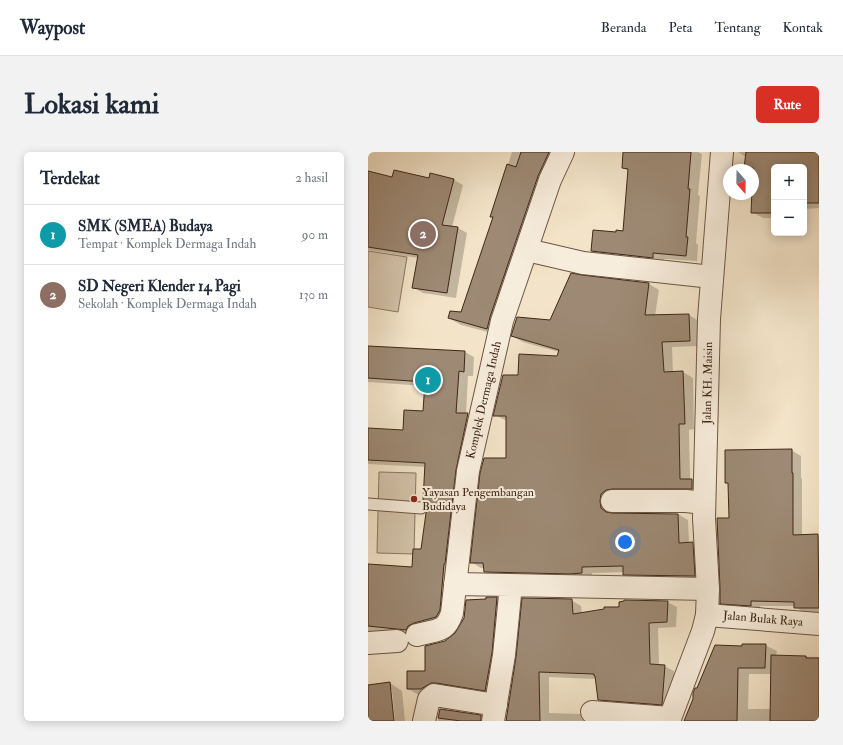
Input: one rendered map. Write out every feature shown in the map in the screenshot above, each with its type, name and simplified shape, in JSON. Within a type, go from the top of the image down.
[{"type":"street","name":"Komplek Dermaga Indah","points":[[368,643],[407,638],[442,630],[449,623],[452,613],[468,471],[502,321],[550,180],[563,152]]},
{"type":"street","name":"Jalan KH. Maisin","points":[[669,719],[703,631],[707,615],[708,589],[704,503],[709,319],[722,152]]},
{"type":"street","points":[[527,250],[583,263],[712,277]]},
{"type":"street","points":[[612,502],[704,503]]},
{"type":"street","points":[[455,584],[708,589]]},
{"type":"street","points":[[424,721],[429,699],[434,695],[494,713],[504,655],[512,585]]},
{"type":"street","name":"Jalan Bulak Raya","points":[[707,615],[819,624]]},
{"type":"street","points":[[592,712],[669,719]]},
{"type":"lane","points":[[368,504],[421,508]]},
{"type":"shaded area","points":[[368,251],[407,257],[398,312],[368,307]]},
{"type":"shaded area","points":[[379,472],[416,473],[414,554],[377,553]]},
{"type":"building","points":[[521,152],[549,152],[538,176],[487,329],[448,318],[450,311],[461,312],[493,217],[490,217],[507,164],[516,167]]},
{"type":"building","points":[[623,152],[691,152],[688,189],[690,189],[686,256],[653,253],[653,258],[591,251],[593,230],[616,232],[616,230],[623,231],[628,169],[622,168]]},
{"type":"building","points":[[746,152],[819,152],[819,203],[807,203],[807,164],[771,164],[771,213],[751,213],[752,200],[759,200],[759,164],[744,164]]},
{"type":"building","points":[[394,170],[429,178],[430,173],[454,179],[442,225],[458,227],[447,293],[412,288],[418,255],[368,247],[368,171],[392,177]]},
{"type":"building","points":[[571,273],[649,283],[645,315],[689,314],[690,341],[662,342],[664,372],[683,371],[685,424],[679,424],[680,479],[692,479],[692,489],[612,489],[606,490],[601,494],[600,501],[601,508],[606,512],[612,513],[678,514],[679,543],[693,542],[695,576],[623,575],[623,566],[582,567],[582,573],[570,574],[484,572],[483,563],[470,563],[480,473],[484,458],[506,458],[506,416],[493,416],[503,375],[518,375],[519,354],[557,356],[559,350],[511,336],[517,317],[550,320]]},
{"type":"building","points":[[368,346],[465,351],[464,372],[459,371],[456,413],[468,413],[456,470],[444,564],[440,610],[436,617],[414,623],[408,626],[406,630],[368,626],[368,564],[412,567],[413,549],[421,549],[426,513],[428,509],[427,505],[423,501],[425,463],[368,460],[368,428],[403,430],[404,410],[423,411],[425,382],[368,378]]},
{"type":"building","points":[[792,449],[793,535],[818,534],[819,608],[794,608],[794,602],[751,601],[751,606],[720,604],[717,518],[729,518],[728,483],[725,483],[725,450]]},
{"type":"building","points":[[486,597],[497,597],[492,653],[485,691],[436,683],[431,683],[421,689],[407,689],[407,671],[425,671],[425,646],[445,641],[455,633],[464,618],[466,600],[486,599]]},
{"type":"building","points":[[522,598],[572,599],[573,614],[604,609],[604,607],[619,607],[619,602],[624,600],[668,601],[667,622],[649,623],[650,664],[665,665],[662,705],[598,700],[594,674],[539,672],[540,721],[506,721],[516,657]]},
{"type":"building","points":[[742,644],[766,644],[765,668],[738,668],[737,721],[684,721],[693,699],[695,688],[697,688],[715,645],[742,646]]},
{"type":"building","points":[[771,655],[819,658],[819,721],[770,721]]},
{"type":"building","points":[[390,682],[394,721],[368,721],[368,685]]},
{"type":"building","points":[[440,709],[481,715],[481,721],[461,721],[438,718]]},
{"type":"place","name":"SD Negeri Klender 14 Pagi","points":[[423,234]]},
{"type":"place","name":"SMK (SMEA) Budaya","points":[[428,380]]},
{"type":"place","name":"Yayasan Pengembangan Budidaya","points":[[414,499]]}]
